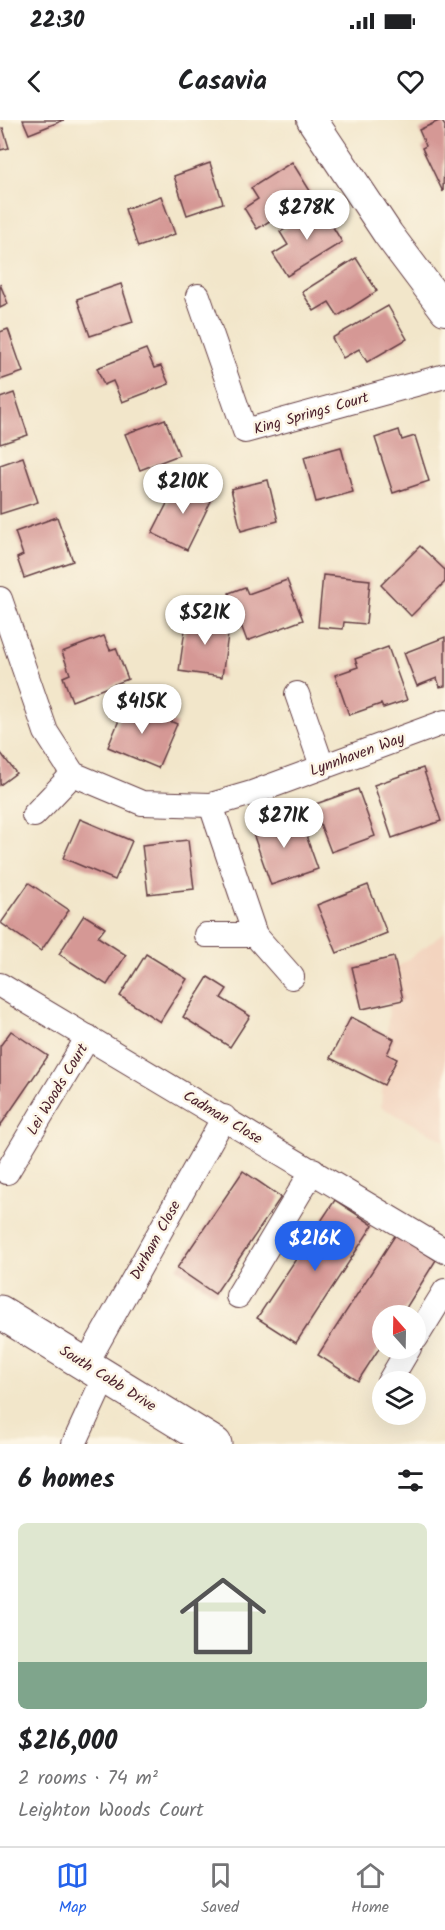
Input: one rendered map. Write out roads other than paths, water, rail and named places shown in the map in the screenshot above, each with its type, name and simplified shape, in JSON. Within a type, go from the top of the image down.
[{"type":"main road","name":"South Cobb Drive","points":[[0,1312],[215,1444]]},
{"type":"street","points":[[312,120],[388,234],[445,310]]},
{"type":"street","name":"King Springs Court","points":[[198,296],[245,431],[445,376]]},
{"type":"street","points":[[0,599],[46,732],[73,774],[34,815]]},
{"type":"street","points":[[297,694],[322,766]]},
{"type":"street","name":"Lynnhaven Way","points":[[73,774],[142,803],[211,805],[252,793],[445,722]]},
{"type":"street","points":[[211,805],[255,935],[292,976]]},
{"type":"street","points":[[206,935],[255,935]]},
{"type":"street","name":"Cadman Close","points":[[0,985],[445,1251]]},
{"type":"street","name":"Lei Woods Court","points":[[7,1173],[88,1037]]},
{"type":"street","name":"Durham Close","points":[[74,1444],[95,1370],[224,1117]]},
{"type":"street","points":[[237,1296],[313,1170]]},
{"type":"street","points":[[426,1322],[445,1291]]}]
